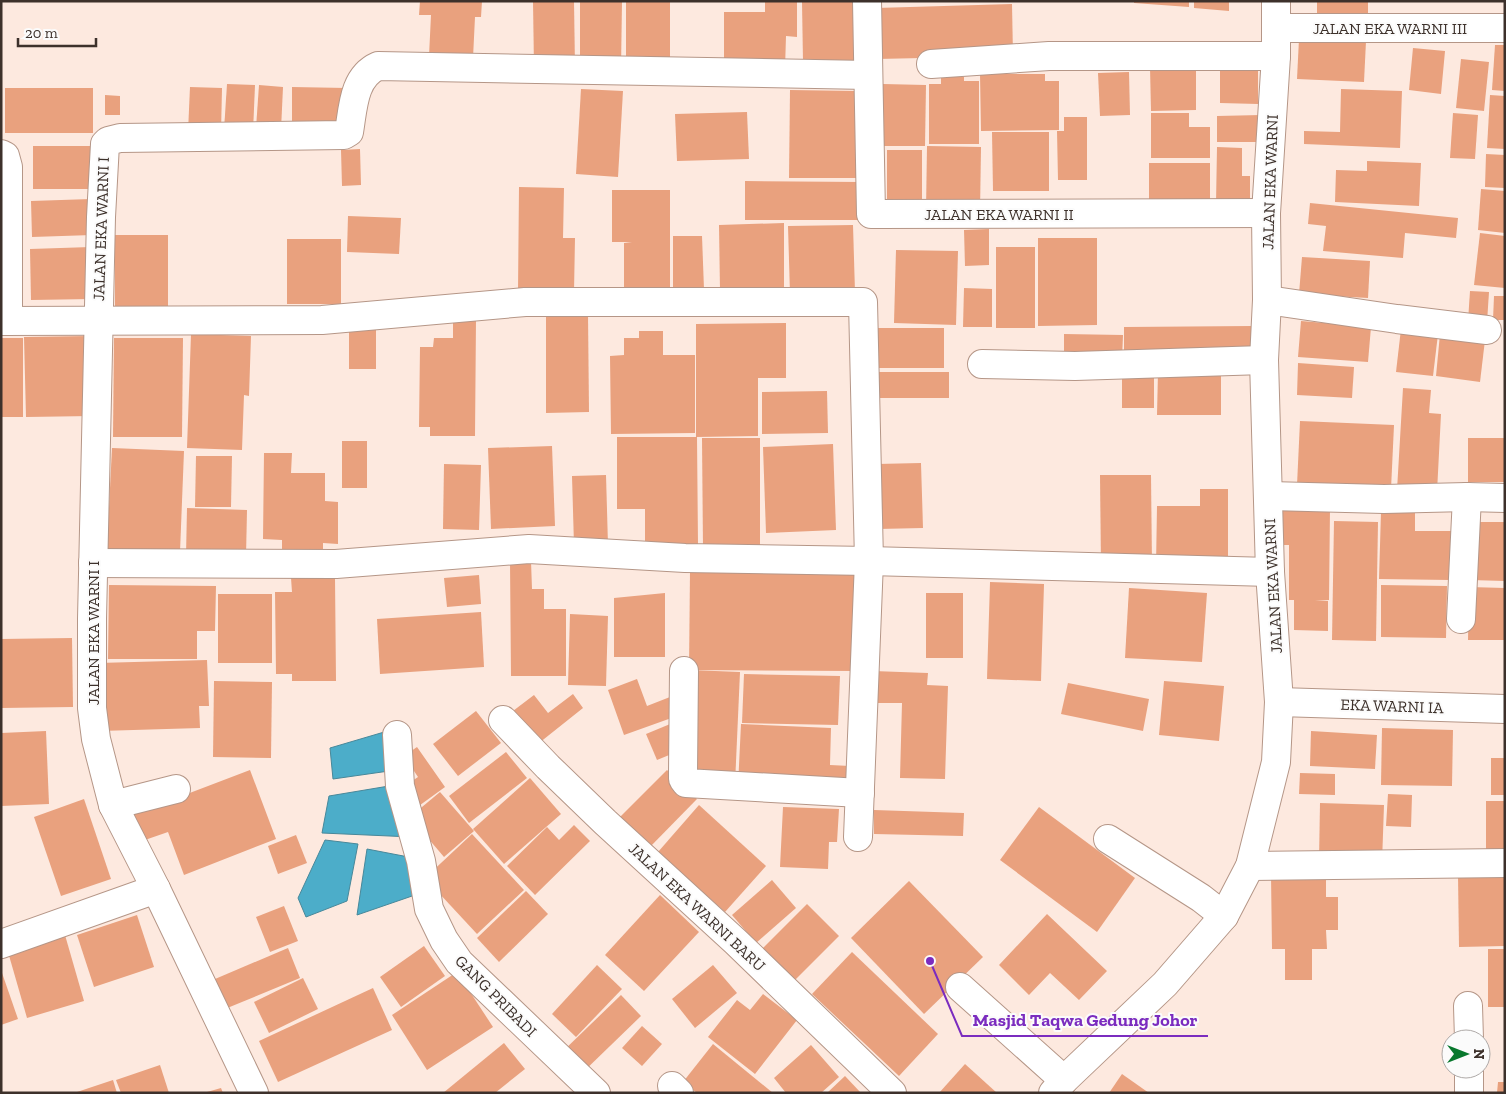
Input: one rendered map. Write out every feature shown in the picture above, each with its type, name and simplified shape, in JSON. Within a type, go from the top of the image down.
[{"type":"street","points":[[867,1],[868,75]]},
{"type":"street","name":"JALAN EKA WARNI","points":[[1058,1086],[1164,984],[1224,916],[1250,866],[1276,762],[1280,702],[1270,572],[1264,360],[1267,300],[1266,213],[1276,56],[1276,1]]},
{"type":"street","name":"JALAN EKA WARNI III","points":[[1276,28],[1505,28]]},
{"type":"street","points":[[931,64],[1049,56],[1276,56]]},
{"type":"street","name":"JALAN EKA WARNI I","points":[[254,1093],[156,889],[113,805],[96,739],[92,708],[93,563],[98,321],[105,144],[108,141],[120,138],[344,136],[349,132],[357,89],[362,78],[378,66],[868,75]]},
{"type":"street","name":"JALAN EKA WARNI II","points":[[868,75],[871,214],[1266,213]]},
{"type":"street","points":[[1,154],[5,156],[8,168],[4,321],[322,320],[525,302],[863,302],[869,561],[858,837]]},
{"type":"street","points":[[1267,300],[1486,330]]},
{"type":"street","points":[[982,364],[1075,366],[1264,360]]},
{"type":"street","points":[[1269,496],[1384,499],[1505,498]]},
{"type":"street","points":[[1461,619],[1467,497]]},
{"type":"street","points":[[93,563],[336,564],[529,548],[685,558],[1270,572]]},
{"type":"street","points":[[684,671],[683,772],[686,783],[860,793]]},
{"type":"street","name":"EKA WARNI IA","points":[[1280,702],[1505,709]]},
{"type":"street","name":"JALAN EKA WARNI BARU","points":[[503,720],[591,808],[736,942],[892,1093]]},
{"type":"street","name":"GANG PRIBADI","points":[[397,735],[400,786],[421,861],[428,909],[444,940],[459,962],[596,1093]]},
{"type":"street","points":[[113,805],[176,789]]},
{"type":"street","points":[[1108,839],[1201,898],[1224,916]]},
{"type":"street","points":[[1250,866],[1505,863]]},
{"type":"street","points":[[1,944],[156,889]]},
{"type":"street","points":[[960,987],[1058,1086]]},
{"type":"street","points":[[1468,1006],[1469,1029]]},
{"type":"street","points":[[1469,1079],[1469,1093]]},
{"type":"water","points":[[391,730],[396,770],[333,779],[330,748]]},
{"type":"water","points":[[395,785],[412,837],[322,833],[329,796]]},
{"type":"water","points":[[325,840],[358,844],[347,901],[306,917],[298,898]]},
{"type":"water","points":[[367,849],[419,859],[415,895],[357,915]]},
{"type":"building","points":[[420,1],[482,1],[481,17],[475,17],[473,58],[429,56],[431,15],[419,15]]},
{"type":"building","points":[[533,1],[574,1],[575,68],[534,68]]},
{"type":"building","points":[[580,1],[622,1],[621,69],[580,68]]},
{"type":"building","points":[[626,1],[670,1],[670,61],[626,61]]},
{"type":"building","points":[[765,1],[797,1],[797,37],[786,36],[785,69],[724,68],[724,12],[765,12]]},
{"type":"building","points":[[855,1],[856,61],[803,62],[802,2]]},
{"type":"building","points":[[1134,1],[1189,1],[1189,7],[1134,3]]},
{"type":"building","points":[[1194,1],[1229,1],[1229,11],[1194,8]]},
{"type":"building","points":[[1317,1],[1368,1],[1368,18],[1317,18]]},
{"type":"building","points":[[1012,4],[1013,56],[877,59],[876,8]]},
{"type":"building","points":[[1299,39],[1366,41],[1364,82],[1297,79]]},
{"type":"building","points":[[1495,45],[1505,45],[1505,91],[1492,90]]},
{"type":"building","points":[[1413,48],[1445,51],[1441,94],[1409,90]]},
{"type":"building","points":[[1461,59],[1489,62],[1484,111],[1456,108]]},
{"type":"building","points":[[1196,66],[1196,110],[1151,111],[1150,67]]},
{"type":"building","points":[[1220,66],[1258,66],[1258,104],[1220,103]]},
{"type":"building","points":[[1129,72],[1130,115],[1100,116],[1098,73]]},
{"type":"building","points":[[980,74],[1045,74],[1045,81],[1059,81],[1059,130],[981,131]]},
{"type":"building","points":[[941,77],[964,77],[964,81],[979,81],[979,144],[929,144],[929,84],[941,84]]},
{"type":"building","points":[[227,84],[255,85],[253,132],[224,130]]},
{"type":"building","points":[[883,84],[926,85],[925,146],[882,146]]},
{"type":"building","points":[[259,85],[283,87],[281,130],[256,128]]},
{"type":"building","points":[[190,87],[222,88],[221,133],[188,132]]},
{"type":"building","points":[[292,87],[347,88],[347,131],[292,131]]},
{"type":"building","points":[[5,88],[93,88],[93,133],[5,133]]},
{"type":"building","points":[[581,89],[623,91],[618,177],[576,174]]},
{"type":"building","points":[[1341,89],[1402,91],[1400,148],[1304,144],[1304,131],[1340,132]]},
{"type":"building","points":[[790,90],[856,91],[856,178],[789,178]]},
{"type":"building","points":[[105,95],[120,96],[120,115],[105,115]]},
{"type":"building","points":[[1490,95],[1505,96],[1505,149],[1487,148]]},
{"type":"building","points":[[747,112],[749,159],[677,161],[675,114]]},
{"type":"building","points":[[1151,113],[1189,113],[1189,127],[1210,127],[1210,158],[1151,158]]},
{"type":"building","points":[[1453,113],[1478,115],[1475,159],[1450,158]]},
{"type":"building","points":[[1261,115],[1261,142],[1217,142],[1217,116]]},
{"type":"building","points":[[1064,117],[1087,117],[1087,180],[1058,180],[1057,131],[1064,131]]},
{"type":"building","points":[[992,132],[1049,132],[1049,191],[993,191]]},
{"type":"building","points":[[33,146],[91,146],[91,189],[33,189]]},
{"type":"building","points":[[927,146],[981,147],[980,211],[926,210]]},
{"type":"building","points":[[1217,147],[1242,148],[1242,176],[1250,176],[1250,205],[1216,204]]},
{"type":"building","points":[[360,149],[361,185],[342,186],[341,150]]},
{"type":"building","points":[[887,150],[922,150],[922,211],[887,211]]},
{"type":"building","points":[[1486,154],[1505,155],[1505,188],[1485,187]]},
{"type":"building","points":[[1367,161],[1421,163],[1419,206],[1335,202],[1336,170],[1367,171]]},
{"type":"building","points":[[1149,163],[1210,163],[1210,202],[1149,202]]},
{"type":"building","points":[[745,181],[861,182],[861,220],[745,220]]},
{"type":"building","points":[[519,187],[564,188],[563,238],[575,238],[574,292],[518,291]]},
{"type":"building","points":[[1481,189],[1505,191],[1505,233],[1478,230]]},
{"type":"building","points":[[612,190],[670,190],[670,288],[624,288],[624,243],[632,242],[612,242]]},
{"type":"building","points":[[91,199],[92,235],[32,237],[31,201]]},
{"type":"building","points":[[1310,203],[1458,218],[1456,238],[1405,233],[1403,258],[1323,251],[1326,226],[1308,224]]},
{"type":"building","points":[[348,216],[401,218],[399,254],[347,252]]},
{"type":"building","points":[[784,223],[784,290],[720,291],[719,225]]},
{"type":"building","points":[[853,225],[855,292],[790,294],[788,226]]},
{"type":"building","points":[[989,229],[989,265],[965,266],[964,230]]},
{"type":"building","points":[[1480,233],[1505,236],[1505,288],[1474,285]]},
{"type":"building","points":[[115,235],[168,235],[168,312],[115,312]]},
{"type":"building","points":[[673,236],[702,236],[704,289],[673,289]]},
{"type":"building","points":[[1038,238],[1097,238],[1097,325],[1038,326]]},
{"type":"building","points":[[287,239],[341,239],[341,304],[287,304]]},
{"type":"building","points":[[91,247],[92,299],[31,300],[30,249]]},
{"type":"building","points":[[996,247],[1035,247],[1035,328],[996,328]]},
{"type":"building","points":[[896,250],[958,251],[956,325],[894,323]]},
{"type":"building","points":[[1302,257],[1370,261],[1368,298],[1299,294]]},
{"type":"building","points":[[964,288],[992,289],[992,327],[963,327]]},
{"type":"building","points":[[1470,291],[1489,292],[1487,322],[1468,321]]},
{"type":"building","points":[[1494,296],[1505,296],[1505,320],[1493,320]]},
{"type":"building","points":[[546,314],[588,314],[589,412],[546,413]]},
{"type":"building","points":[[453,319],[476,319],[475,436],[430,436],[430,427],[419,427],[420,347],[433,347],[434,338],[453,338]]},
{"type":"building","points":[[1301,321],[1371,327],[1368,362],[1298,357]]},
{"type":"building","points":[[786,323],[786,378],[758,378],[758,436],[696,437],[696,324]]},
{"type":"building","points":[[1252,326],[1252,353],[1124,353],[1124,327]]},
{"type":"building","points":[[349,328],[376,328],[376,369],[349,369]]},
{"type":"building","points":[[877,328],[944,328],[944,368],[877,368]]},
{"type":"building","points":[[1401,329],[1438,334],[1433,376],[1396,372]]},
{"type":"building","points":[[639,331],[663,331],[663,355],[695,355],[695,433],[611,434],[610,356],[624,355],[624,338],[639,338]]},
{"type":"building","points":[[191,334],[251,336],[249,396],[244,395],[242,450],[187,448]]},
{"type":"building","points":[[1064,334],[1123,335],[1122,359],[1064,358]]},
{"type":"building","points":[[1440,334],[1485,340],[1480,382],[1436,376]]},
{"type":"building","points":[[90,336],[92,416],[26,417],[24,337]]},
{"type":"building","points":[[1,338],[23,338],[23,417],[1,417]]},
{"type":"building","points":[[114,338],[183,338],[182,437],[113,437]]},
{"type":"building","points":[[1298,363],[1354,367],[1352,398],[1297,395]]},
{"type":"building","points":[[1122,371],[1154,371],[1154,408],[1122,408]]},
{"type":"building","points":[[874,372],[949,372],[949,398],[874,398]]},
{"type":"building","points":[[1158,372],[1221,373],[1221,415],[1157,415]]},
{"type":"building","points":[[1403,388],[1431,390],[1429,413],[1441,414],[1437,492],[1397,490]]},
{"type":"building","points":[[827,391],[828,433],[762,434],[762,392]]},
{"type":"building","points":[[1300,421],[1394,425],[1391,489],[1297,485]]},
{"type":"building","points":[[617,437],[697,437],[698,545],[645,545],[645,509],[617,509]]},
{"type":"building","points":[[702,438],[760,438],[760,548],[703,548]]},
{"type":"building","points":[[1468,438],[1505,438],[1505,482],[1468,482]]},
{"type":"building","points":[[342,441],[367,441],[367,488],[342,488]]},
{"type":"building","points":[[833,444],[836,530],[766,533],[763,447]]},
{"type":"building","points":[[552,446],[555,526],[491,529],[488,448]]},
{"type":"building","points":[[112,448],[184,451],[180,552],[107,549]]},
{"type":"building","points":[[264,453],[292,453],[291,473],[325,473],[325,501],[338,502],[338,544],[323,543],[323,550],[282,550],[282,540],[263,539]]},
{"type":"building","points":[[196,456],[232,456],[231,507],[195,507]]},
{"type":"building","points":[[921,463],[923,528],[878,529],[877,464]]},
{"type":"building","points":[[444,464],[481,465],[479,530],[443,529]]},
{"type":"building","points":[[606,475],[608,545],[574,545],[572,476]]},
{"type":"building","points":[[1100,475],[1151,475],[1152,565],[1101,565]]},
{"type":"building","points":[[1200,489],[1228,489],[1228,568],[1156,567],[1157,506],[1200,506]]},
{"type":"building","points":[[187,508],[247,510],[246,557],[186,556]]},
{"type":"building","points":[[1283,508],[1330,508],[1329,600],[1315,601],[1328,601],[1328,631],[1294,630],[1294,600],[1289,600],[1289,545],[1283,545]]},
{"type":"building","points":[[1381,512],[1415,512],[1415,531],[1451,531],[1450,580],[1379,579]]},
{"type":"building","points":[[1334,521],[1378,522],[1376,641],[1332,640]]},
{"type":"building","points":[[1471,522],[1505,522],[1505,581],[1470,580]]},
{"type":"building","points":[[531,561],[532,589],[544,589],[544,609],[566,609],[566,676],[511,676],[510,562]]},
{"type":"building","points":[[690,571],[857,572],[856,671],[689,670]]},
{"type":"building","points":[[479,575],[481,604],[447,607],[444,578]]},
{"type":"building","points":[[291,578],[335,578],[336,681],[292,681],[292,674],[276,674],[275,592],[292,592]]},
{"type":"building","points":[[990,582],[1044,584],[1041,681],[987,679]]},
{"type":"building","points":[[109,585],[216,586],[215,631],[197,631],[197,659],[108,659]]},
{"type":"building","points":[[1381,585],[1447,586],[1446,638],[1381,637]]},
{"type":"building","points":[[1469,587],[1505,588],[1505,640],[1468,640]]},
{"type":"building","points":[[1129,588],[1207,593],[1202,662],[1125,658]]},
{"type":"building","points":[[665,593],[665,657],[614,657],[614,598]]},
{"type":"building","points":[[926,593],[963,593],[963,658],[926,658]]},
{"type":"building","points":[[218,594],[272,594],[272,663],[218,663]]},
{"type":"building","points":[[481,612],[484,667],[380,674],[377,619]]},
{"type":"building","points":[[570,614],[608,616],[606,686],[568,685]]},
{"type":"building","points":[[72,638],[73,707],[1,708],[1,639]]},
{"type":"building","points":[[207,660],[209,706],[199,706],[200,728],[100,731],[98,663]]},
{"type":"building","points":[[690,670],[740,672],[735,784],[685,782]]},
{"type":"building","points":[[873,671],[928,673],[927,685],[948,686],[945,779],[900,778],[902,703],[872,703]]},
{"type":"building","points":[[744,674],[840,676],[838,725],[742,723]]},
{"type":"building","points":[[637,679],[647,706],[670,697],[677,716],[624,735],[608,690]]},
{"type":"building","points":[[214,681],[272,682],[271,758],[213,757]]},
{"type":"building","points":[[1164,681],[1224,686],[1219,741],[1159,735]]},
{"type":"building","points":[[1068,683],[1149,699],[1143,731],[1061,714]]},
{"type":"building","points":[[573,694],[583,708],[534,747],[509,714],[534,695],[548,713]]},
{"type":"building","points":[[476,711],[501,743],[458,776],[433,744]]},
{"type":"building","points":[[675,722],[679,751],[657,760],[646,734]]},
{"type":"building","points":[[741,724],[831,728],[830,765],[850,766],[849,791],[738,786]]},
{"type":"building","points":[[1382,728],[1453,730],[1452,786],[1381,785]]},
{"type":"building","points":[[46,731],[49,804],[1,806],[1,733]]},
{"type":"building","points":[[1311,731],[1377,735],[1375,769],[1310,766]]},
{"type":"building","points":[[417,747],[445,787],[416,808],[402,788],[418,777],[404,756]]},
{"type":"building","points":[[506,752],[527,778],[469,823],[449,796]]},
{"type":"building","points":[[1491,758],[1505,758],[1505,795],[1491,795]]},
{"type":"building","points":[[250,770],[276,839],[184,875],[168,832],[142,841],[132,815]]},
{"type":"building","points":[[667,770],[697,799],[648,849],[618,819]]},
{"type":"building","points":[[1300,773],[1335,774],[1335,795],[1299,794]]},
{"type":"building","points":[[530,778],[561,814],[504,864],[473,829]]},
{"type":"building","points":[[440,792],[474,831],[444,857],[410,817]]},
{"type":"building","points":[[1388,794],[1412,795],[1411,827],[1386,826]]},
{"type":"building","points":[[84,799],[111,879],[61,896],[34,817]]},
{"type":"building","points":[[1486,801],[1505,801],[1505,857],[1486,857]]},
{"type":"building","points":[[1320,803],[1384,805],[1382,863],[1319,861]]},
{"type":"building","points":[[699,805],[766,866],[725,912],[658,852]]},
{"type":"building","points":[[783,807],[839,809],[837,842],[829,842],[828,869],[780,867]]},
{"type":"building","points":[[1039,807],[1135,878],[1097,932],[1000,860]]},
{"type":"building","points":[[874,810],[964,813],[963,836],[874,834]]},
{"type":"building","points":[[574,825],[590,841],[535,895],[507,866],[547,827],[559,840]]},
{"type":"building","points":[[472,834],[524,890],[477,934],[425,878]]},
{"type":"building","points":[[296,835],[307,863],[278,874],[268,846]]},
{"type":"building","points":[[1326,873],[1326,897],[1338,897],[1338,930],[1326,930],[1327,949],[1312,949],[1312,980],[1285,980],[1285,949],[1272,949],[1271,875]]},
{"type":"building","points":[[1505,874],[1505,946],[1459,947],[1458,875]]},
{"type":"building","points":[[772,880],[796,908],[756,943],[732,915]]},
{"type":"building","points":[[909,881],[983,957],[924,1014],[851,938]]},
{"type":"building","points":[[526,891],[548,914],[499,962],[477,938]]},
{"type":"building","points":[[660,895],[699,932],[644,991],[605,955]]},
{"type":"building","points":[[807,904],[839,936],[794,981],[763,948]]},
{"type":"building","points":[[284,906],[298,941],[270,952],[256,917]]},
{"type":"building","points":[[1047,914],[1107,971],[1079,1000],[1050,973],[1029,995],[999,965]]},
{"type":"building","points":[[137,915],[154,967],[94,987],[77,935]]},
{"type":"building","points":[[65,935],[84,1001],[27,1018],[8,952]]},
{"type":"building","points":[[424,946],[445,976],[401,1007],[380,977]]},
{"type":"building","points":[[288,948],[300,978],[220,1011],[208,982]]},
{"type":"building","points":[[1488,949],[1505,949],[1505,1007],[1488,1007]]},
{"type":"building","points":[[852,952],[938,1034],[899,1076],[812,994]]},
{"type":"building","points":[[597,965],[622,989],[576,1037],[552,1014]]},
{"type":"building","points":[[713,965],[737,993],[695,1028],[672,999]]},
{"type":"building","points":[[1,970],[18,1019],[1,1025]]},
{"type":"building","points":[[457,972],[493,1027],[427,1070],[392,1015]]},
{"type":"building","points":[[303,978],[318,1009],[269,1033],[254,1002]]},
{"type":"building","points":[[373,988],[392,1030],[278,1082],[259,1041]]},
{"type":"building","points":[[763,994],[797,1020],[755,1074],[708,1037],[737,1000],[750,1010]]},
{"type":"building","points":[[621,995],[641,1016],[579,1076],[559,1055]]},
{"type":"building","points":[[642,1026],[662,1044],[642,1066],[622,1048]]},
{"type":"building","points":[[504,1043],[525,1069],[495,1093],[443,1093]]},
{"type":"building","points":[[713,1044],[773,1093],[697,1093],[683,1082]]},
{"type":"building","points":[[811,1045],[839,1077],[821,1093],[786,1093],[774,1078]]},
{"type":"building","points":[[965,1064],[997,1093],[939,1093]]},
{"type":"building","points":[[160,1065],[169,1093],[121,1093],[116,1080]]},
{"type":"building","points":[[1122,1074],[1149,1093],[1109,1093]]},
{"type":"building","points":[[845,1076],[861,1093],[827,1093]]},
{"type":"building","points":[[113,1080],[117,1093],[77,1093],[77,1092]]},
{"type":"building","points":[[1498,1082],[1505,1082],[1505,1093],[1497,1093]]},
{"type":"building","points":[[221,1088],[223,1093],[207,1093],[207,1092]]},
{"type":"place","name":"Masjid Taqwa Gedung Johor","points":[[930,961]]}]
